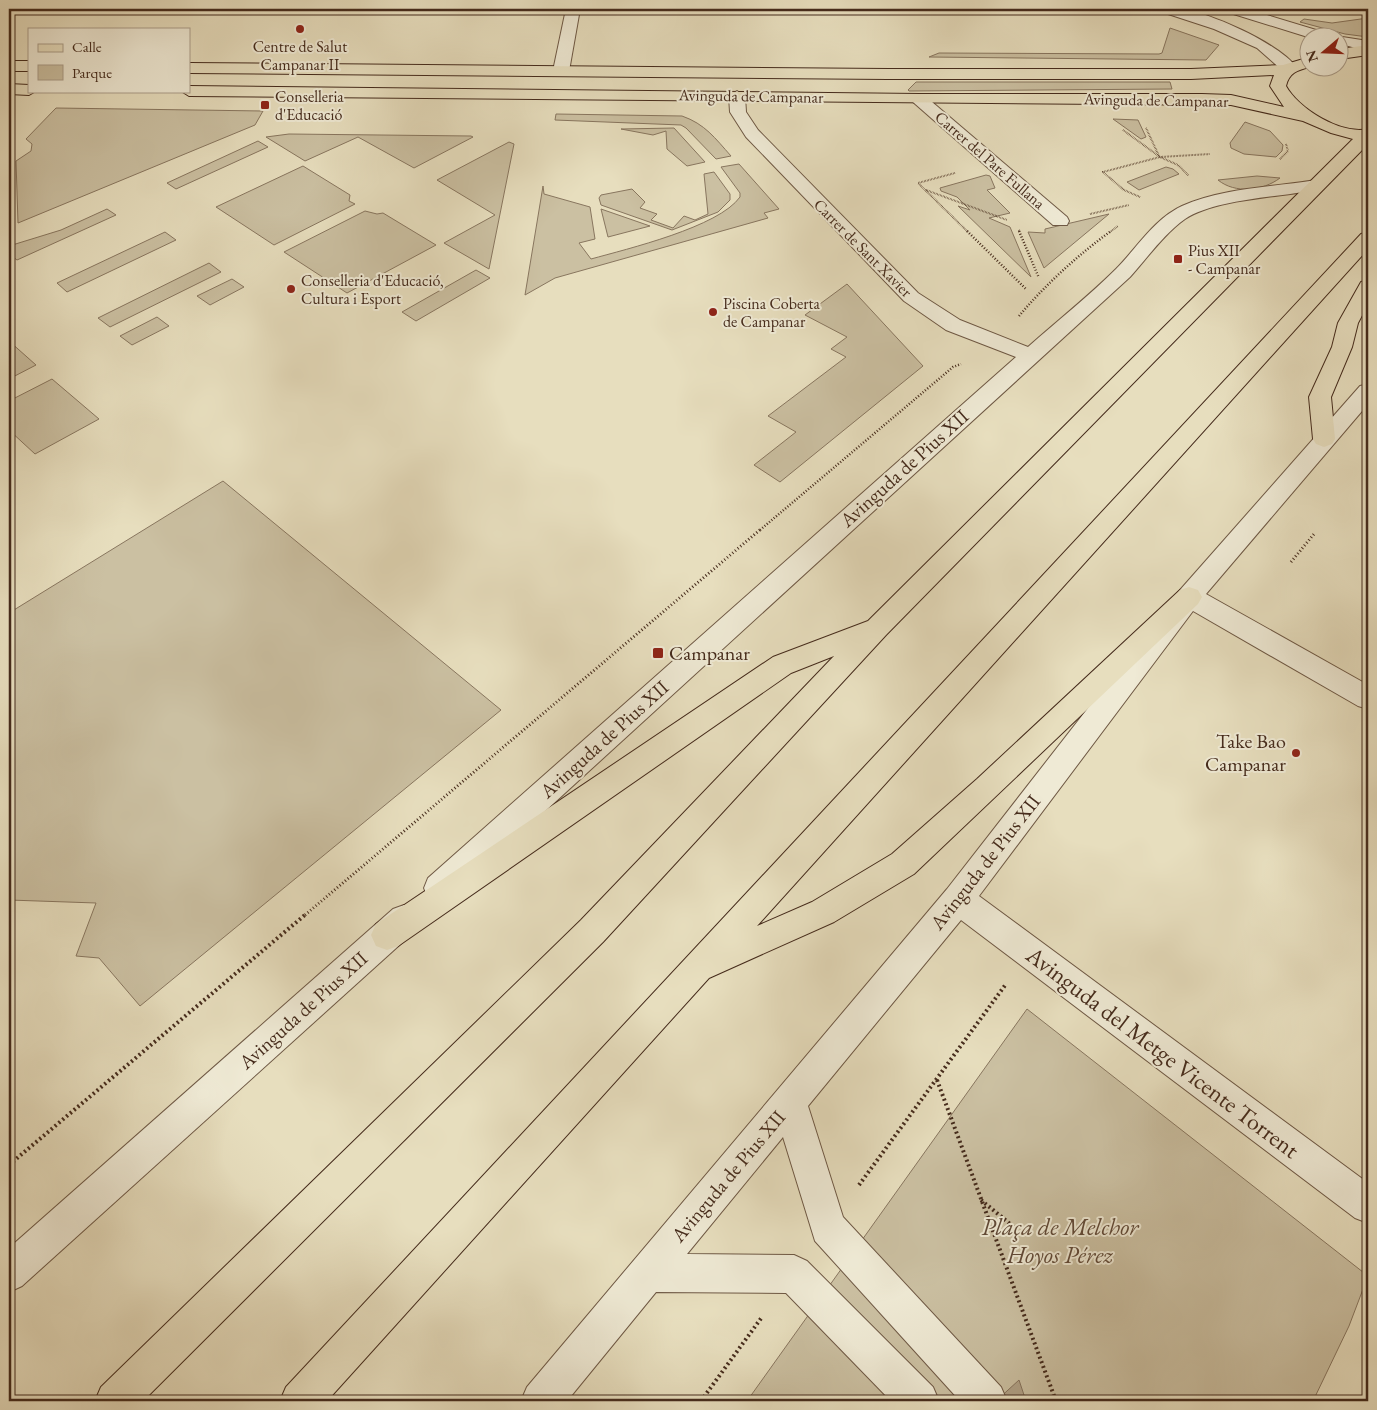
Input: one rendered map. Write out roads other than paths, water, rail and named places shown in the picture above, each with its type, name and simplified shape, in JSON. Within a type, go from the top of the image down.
[{"type":"main road","points":[[1350,52],[1368,48]]},
{"type":"main road","points":[[1300,65],[1287,69],[1279,77],[1278,86],[1289,103],[1311,118],[1333,127],[1367,136]]},
{"type":"main road","points":[[9,66],[28,66]]},
{"type":"main road","name":"Avinguda de Campanar","points":[[190,68],[833,74],[1191,74],[1287,69]]},
{"type":"main road","points":[[343,69],[365,93],[408,70]]},
{"type":"main road","points":[[516,94],[522,71]]},
{"type":"main road","points":[[557,95],[560,71]]},
{"type":"main road","points":[[833,74],[833,80],[842,89],[860,98],[878,91],[889,82],[888,74]]},
{"type":"main road","points":[[9,89],[28,90]]},
{"type":"main road","name":"Avinguda de Campanar","points":[[190,91],[919,99],[1221,100],[1311,118]]},
{"type":"main road","points":[[115,1401],[592,931],[877,628],[1316,185],[1367,136]]},
{"type":"main road","points":[[300,1401],[1368,238]]},
{"type":"main road","points":[[1324,439],[1320,397],[1342,346],[1348,323],[1368,286]]},
{"type":"main road","points":[[697,967],[823,912],[871,885],[903,864],[953,820],[1189,597]]},
{"type":"main road","points":[[387,935],[782,665],[877,628]]},
{"type":"street","points":[[560,71],[572,9]]},
{"type":"street","points":[[1167,9],[1219,26],[1262,45],[1287,69]]},
{"type":"street","points":[[1232,9],[1300,30]]},
{"type":"street","points":[[1262,45],[1274,22],[1288,13]]},
{"type":"street","points":[[1350,43],[1368,48]]},
{"type":"street","name":"Carrer de Sant Xavier","points":[[736,96],[738,112],[752,132],[911,298],[953,325],[1030,355]]},
{"type":"street","name":"Carrer del Pare Fullana","points":[[919,99],[1060,221]]},
{"type":"street","name":"Avinguda de Pius XII","points":[[9,1273],[1123,273],[1179,215],[1192,208],[1212,203],[1316,185]]},
{"type":"street","name":"Avinguda de Pius XII","points":[[541,1401],[958,899],[1189,597],[1324,439],[1368,391]]},
{"type":"street","points":[[1189,597],[1368,698]]},
{"type":"street","name":"Avinguda del Metge Vicente Torrent","points":[[958,899],[1368,1205]]},
{"type":"street","points":[[790,1102],[828,1228],[987,1401]]},
{"type":"street","points":[[648,1273],[794,1274],[919,1401]]},
{"type":"place","name":"Centre de Salut Campanar II","points":[[300,29]]},
{"type":"place","name":"Conselleria d'Educació","points":[[265,105]]},
{"type":"place","name":"Pius XII - Campanar","points":[[1178,259]]},
{"type":"place","name":"Conselleria d'Educació, Cultura i Esport","points":[[291,289]]},
{"type":"place","name":"Piscina Coberta de Campanar","points":[[713,312]]},
{"type":"place","name":"Campanar","points":[[658,653]]},
{"type":"place","name":"Take Bao Campanar","points":[[1296,753]]},
{"type":"park label","name":"Plaça de Melchor Hoyos Pérez","points":[[1060,1240]]}]
